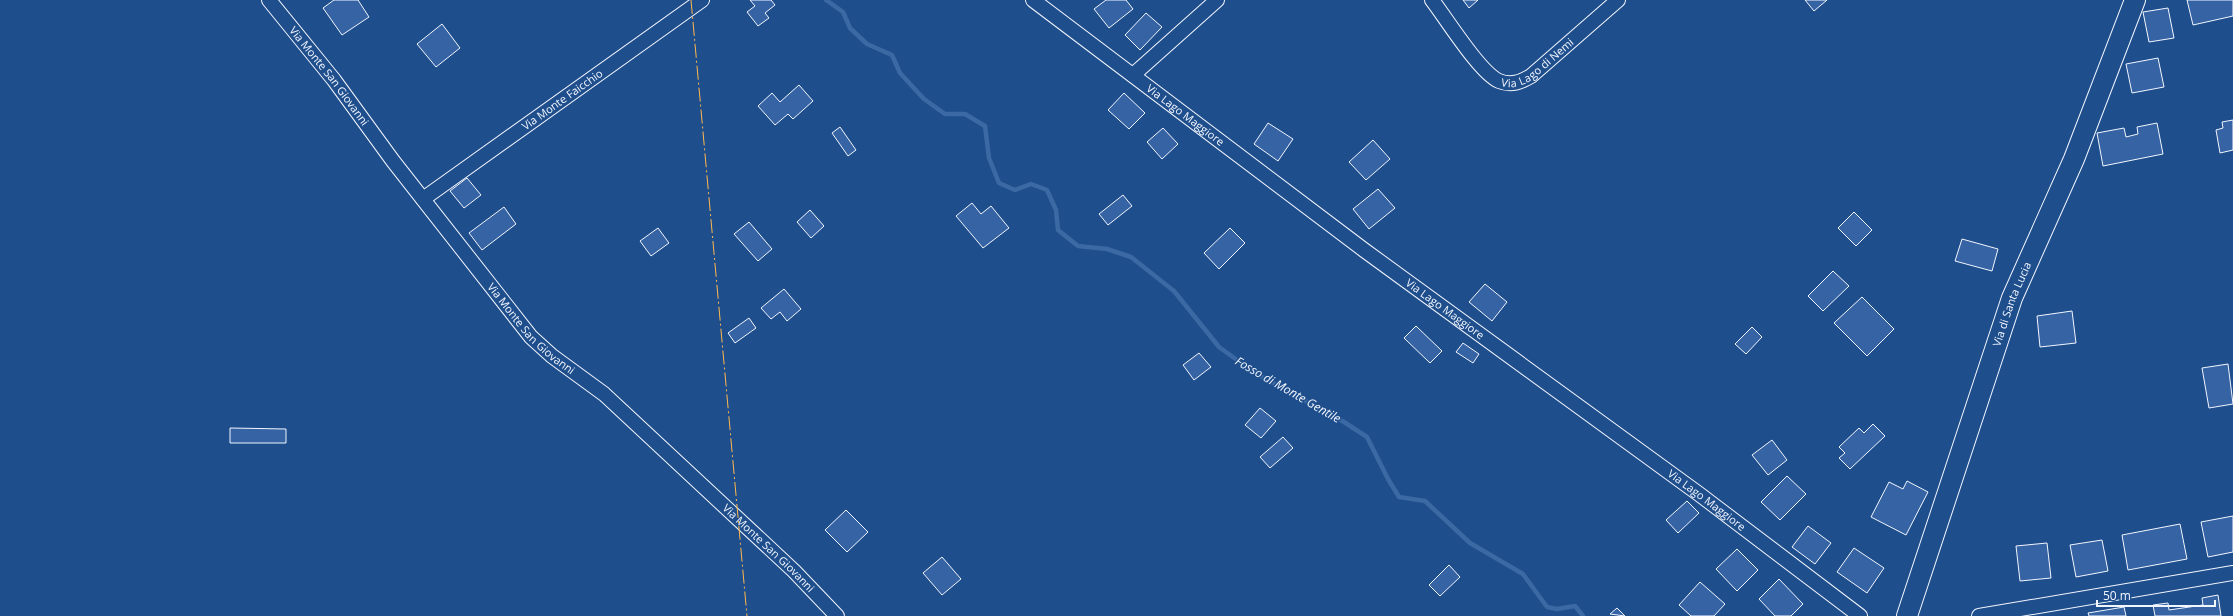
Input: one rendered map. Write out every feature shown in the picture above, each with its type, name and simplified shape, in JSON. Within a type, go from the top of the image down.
[{"type":"street","name":"Via Monte San Giovanni","points":[[269,0],[334,80],[423,199],[531,337],[552,356],[604,394],[794,571],[837,616]]},
{"type":"street","name":"Via Monte Faicchio","points":[[423,199],[702,0]]},
{"type":"street","name":"Via Lago Maggiore","points":[[1033,0],[1133,74],[1364,250],[1693,489],[1860,616]]},
{"type":"street","points":[[1133,74],[1217,0]]},
{"type":"street","name":"Via Lago di Nemi","points":[[1432,0],[1485,70],[1498,81],[1515,83],[1531,76],[1618,0]]},
{"type":"street","name":"Via di Santa Lucia","points":[[1908,616],[2012,298],[2074,159],[2134,0]]},
{"type":"street","points":[[1979,616],[2233,573]]},
{"type":"building","points":[[334,0],[358,0],[369,17],[342,35],[323,8]]},
{"type":"building","points":[[750,0],[771,0],[775,5],[765,13],[769,18],[758,26],[747,12],[755,6]]},
{"type":"building","points":[[1106,0],[1126,0],[1133,9],[1109,28],[1094,9]]},
{"type":"building","points":[[1463,0],[1478,0],[1469,8]]},
{"type":"building","points":[[1805,0],[1827,0],[1814,11]]},
{"type":"building","points":[[2187,0],[2233,0],[2233,16],[2193,25]]},
{"type":"building","points":[[2168,8],[2174,38],[2149,42],[2143,12]]},
{"type":"building","points":[[1146,13],[1162,27],[1140,50],[1125,35]]},
{"type":"building","points":[[442,24],[460,48],[436,67],[417,44]]},
{"type":"building","points":[[2158,58],[2164,87],[2132,93],[2126,64]]},
{"type":"building","points":[[799,85],[813,101],[793,119],[788,114],[775,125],[758,106],[772,93],[780,102]]},
{"type":"building","points":[[1124,93],[1145,113],[1129,129],[1108,110]]},
{"type":"building","points":[[2233,120],[2233,150],[2220,153],[2216,130],[2223,128],[2222,122]]},
{"type":"building","points":[[1268,123],[1293,139],[1278,161],[1254,144]]},
{"type":"building","points":[[2157,123],[2163,154],[2103,166],[2097,133],[2124,128],[2126,137],[2138,134],[2137,127]]},
{"type":"building","points":[[840,127],[856,150],[848,156],[832,133]]},
{"type":"building","points":[[1163,128],[1178,144],[1162,159],[1147,142]]},
{"type":"building","points":[[1373,140],[1390,159],[1366,180],[1349,162]]},
{"type":"building","points":[[467,178],[481,195],[464,208],[450,191]]},
{"type":"building","points":[[1378,189],[1395,208],[1369,229],[1353,209]]},
{"type":"building","points":[[1123,195],[1132,206],[1108,225],[1099,214]]},
{"type":"building","points":[[972,203],[981,214],[991,206],[1009,228],[983,248],[956,216]]},
{"type":"building","points":[[504,207],[516,224],[482,250],[469,233]]},
{"type":"building","points":[[810,210],[824,226],[811,238],[797,222]]},
{"type":"building","points":[[1854,212],[1872,230],[1856,246],[1838,228]]},
{"type":"building","points":[[749,222],[772,249],[758,261],[734,234]]},
{"type":"building","points":[[658,228],[669,243],[651,256],[640,241]]},
{"type":"building","points":[[1230,228],[1245,243],[1219,269],[1204,253]]},
{"type":"building","points":[[1962,239],[1998,249],[1992,271],[1955,261]]},
{"type":"building","points":[[1833,271],[1849,286],[1823,311],[1808,296]]},
{"type":"building","points":[[1485,284],[1507,302],[1492,321],[1469,302]]},
{"type":"building","points":[[784,289],[801,309],[787,321],[780,312],[771,319],[761,308]]},
{"type":"building","points":[[1862,297],[1894,329],[1867,356],[1834,323]]},
{"type":"building","points":[[2072,311],[2076,343],[2040,347],[2037,316]]},
{"type":"building","points":[[749,318],[756,328],[735,343],[728,333]]},
{"type":"building","points":[[1416,326],[1442,351],[1430,363],[1404,338]]},
{"type":"building","points":[[1752,327],[1762,337],[1746,354],[1735,344]]},
{"type":"building","points":[[1463,343],[1479,354],[1473,363],[1456,352]]},
{"type":"building","points":[[1199,353],[1211,367],[1194,380],[1183,365]]},
{"type":"building","points":[[2228,364],[2233,404],[2209,408],[2202,368]]},
{"type":"building","points":[[1260,408],[1276,421],[1261,438],[1245,425]]},
{"type":"building","points":[[1873,424],[1885,436],[1850,469],[1839,458],[1845,453],[1839,447],[1859,428],[1864,433]]},
{"type":"building","points":[[230,428],[286,429],[286,443],[230,443]]},
{"type":"building","points":[[1283,437],[1293,448],[1270,468],[1260,457]]},
{"type":"building","points":[[1772,440],[1787,460],[1768,475],[1752,455]]},
{"type":"building","points":[[1787,476],[1806,494],[1780,520],[1761,502]]},
{"type":"building","points":[[1907,481],[1928,492],[1906,535],[1871,517],[1889,482],[1903,489]]},
{"type":"building","points":[[1687,501],[1699,513],[1678,533],[1666,520]]},
{"type":"building","points":[[846,510],[868,532],[847,552],[825,530]]},
{"type":"building","points":[[2233,516],[2233,552],[2208,557],[2201,522]]},
{"type":"building","points":[[2180,524],[2187,559],[2128,570],[2122,535]]},
{"type":"building","points":[[1808,526],[1831,543],[1815,564],[1792,547]]},
{"type":"building","points":[[2102,540],[2108,571],[2076,577],[2070,545]]},
{"type":"building","points":[[2047,543],[2051,578],[2020,581],[2016,546]]},
{"type":"building","points":[[1854,548],[1884,568],[1867,593],[1837,572]]},
{"type":"building","points":[[1737,549],[1758,570],[1737,591],[1716,569]]},
{"type":"building","points":[[942,557],[961,579],[942,595],[923,573]]},
{"type":"building","points":[[1449,565],[1460,577],[1440,596],[1429,585]]},
{"type":"building","points":[[1779,579],[1803,604],[1791,616],[1775,616],[1759,599]]},
{"type":"building","points":[[1700,582],[1725,604],[1714,616],[1691,616],[1679,605]]},
{"type":"building","points":[[2218,595],[2221,616],[2155,616],[2153,605],[2168,603],[2169,610],[2203,605],[2202,598]]},
{"type":"building","points":[[2124,607],[2126,616],[2089,616],[2088,613]]},
{"type":"building","points":[[1617,608],[1625,616],[1610,614]]},
{"type":"waterway","name":"Fosso di Monte Gentile","points":[[826,0],[843,12],[850,28],[867,44],[892,55],[900,73],[924,99],[945,114],[965,114],[985,126],[989,158],[999,183],[1015,190],[1031,184],[1047,190],[1056,210],[1058,230],[1078,246],[1107,249],[1131,257],[1174,291],[1219,347],[1255,373],[1344,422],[1367,437],[1388,479],[1399,497],[1425,501],[1470,543],[1523,574],[1547,607],[1557,609],[1575,606],[1583,616]]},
{"type":"power","points":[[691,0],[747,616]]}]
